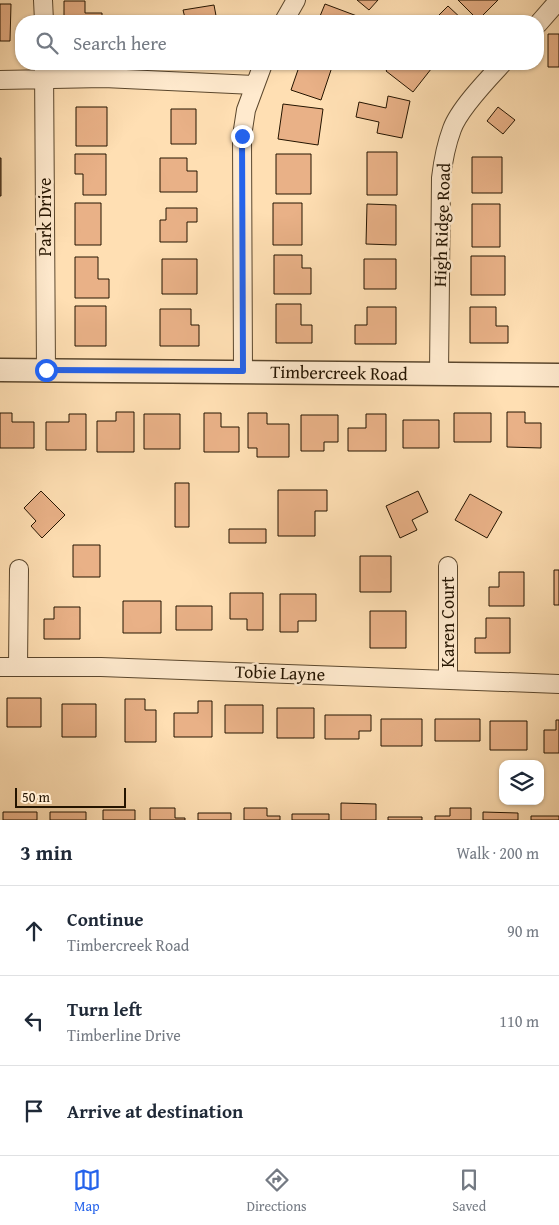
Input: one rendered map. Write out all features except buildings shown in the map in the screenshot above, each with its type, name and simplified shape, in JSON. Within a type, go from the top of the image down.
[{"type":"street","points":[[43,0],[44,15]]},
{"type":"street","points":[[287,15],[296,0]]},
{"type":"street","points":[[544,17],[559,0]]},
{"type":"street","points":[[243,371],[240,161],[246,110],[261,70]]},
{"type":"street","name":"High Ridge Road","points":[[439,374],[441,178],[444,155],[452,127],[482,85],[496,70]]},
{"type":"street","points":[[0,80],[44,72],[104,78],[254,86]]},
{"type":"street","name":"Park Drive","points":[[44,72],[46,370]]},
{"type":"street","name":"Timbercreek Road","points":[[0,370],[559,375]]},
{"type":"street","name":"Karen Court","points":[[448,566],[448,678]]},
{"type":"street","points":[[18,667],[19,569]]},
{"type":"street","name":"Tobie Layne","points":[[0,667],[101,667],[448,678],[559,684]]},
{"type":"route","points":[[46,370],[243,371],[240,161],[242,136]]}]
